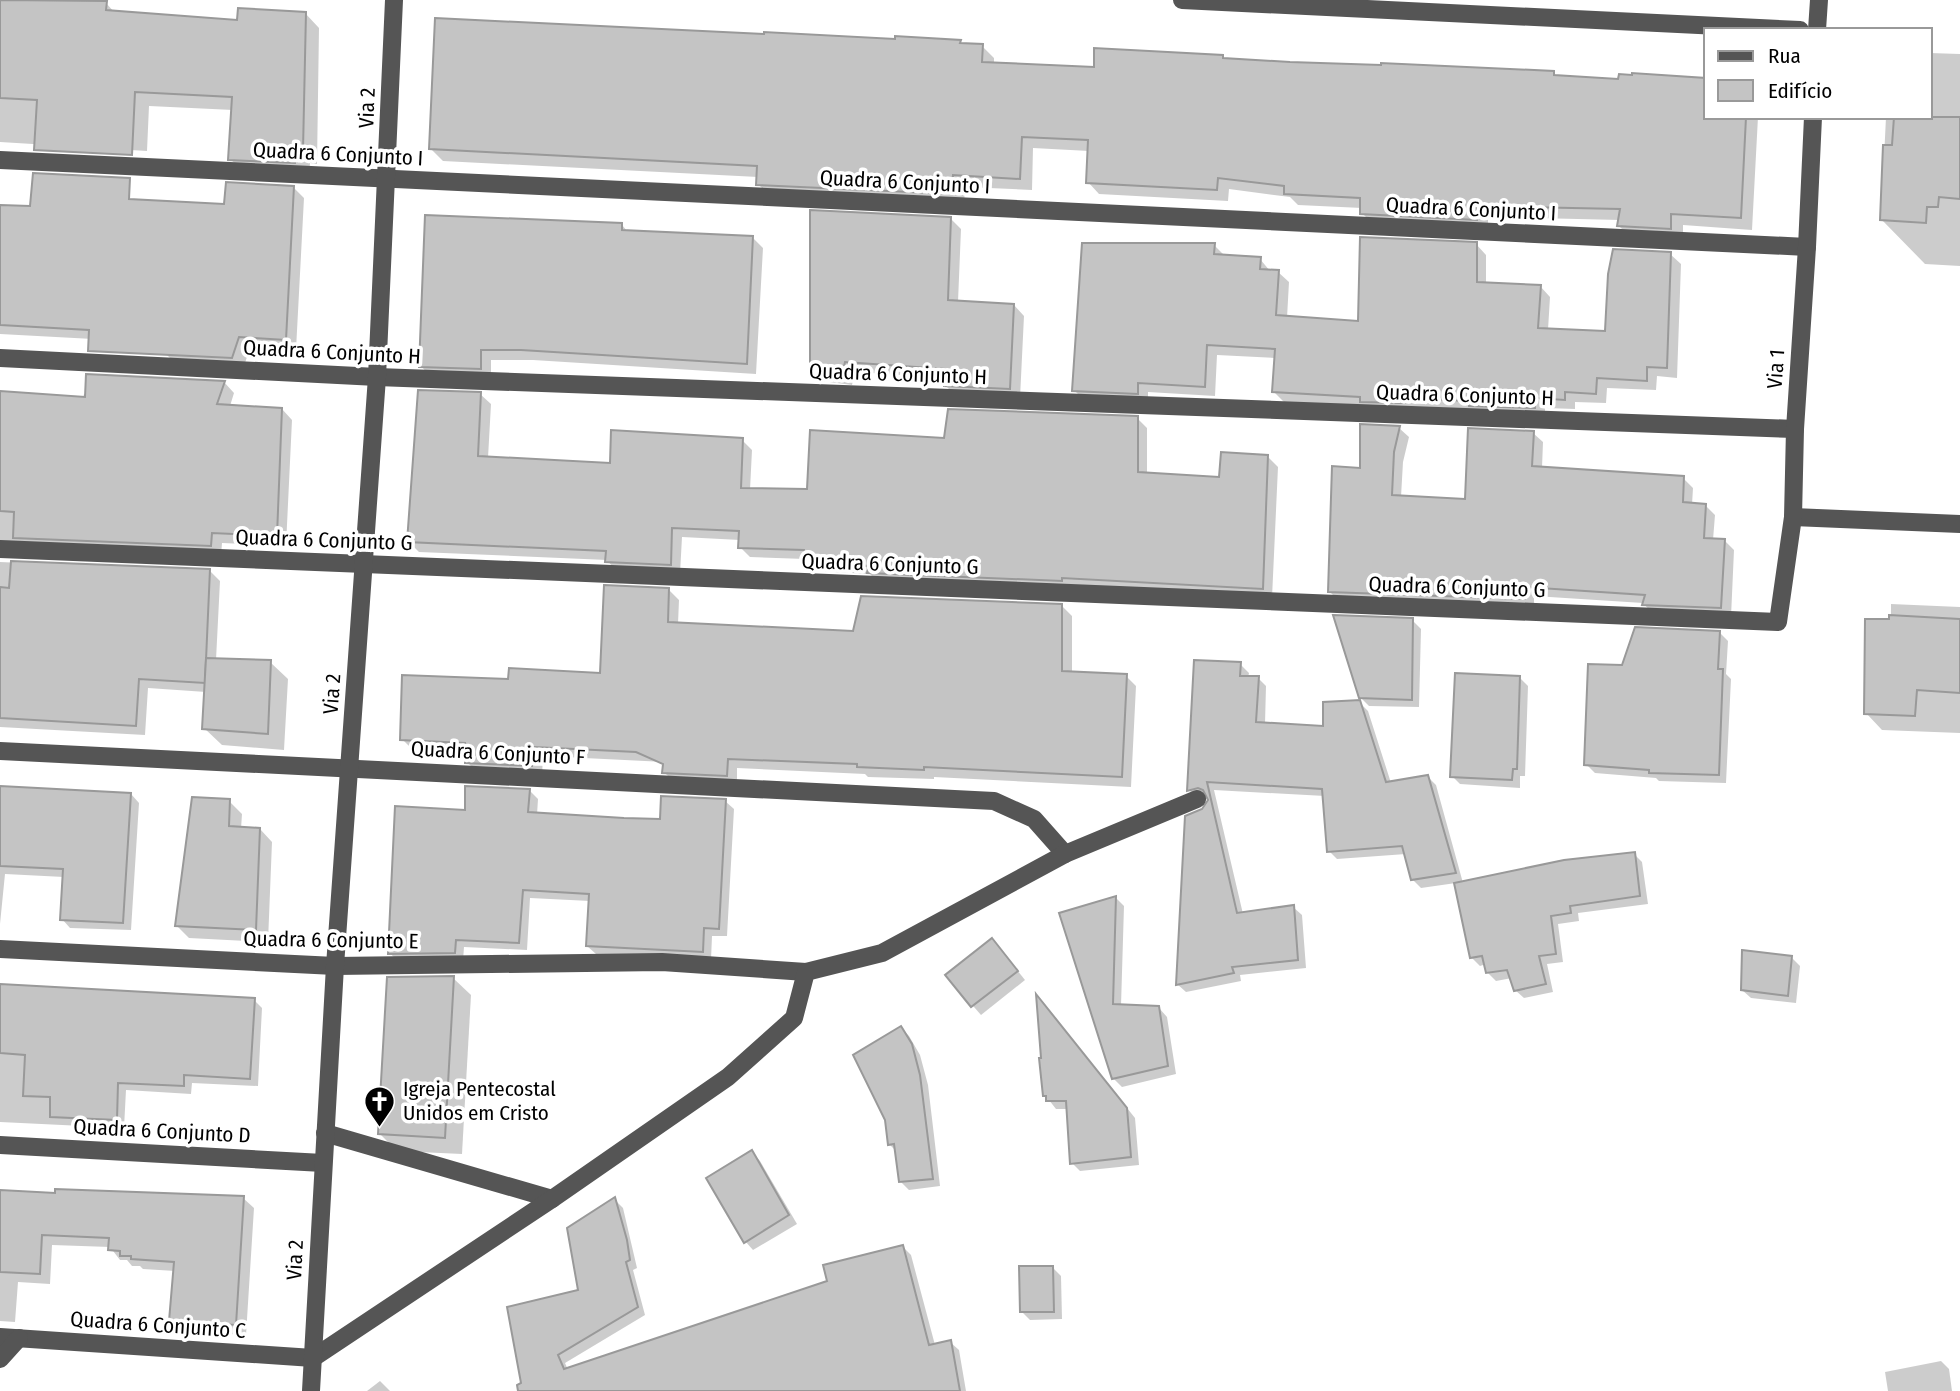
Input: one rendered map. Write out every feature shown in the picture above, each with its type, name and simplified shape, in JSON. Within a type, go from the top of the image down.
[{"type":"street","name":"Via 2","points":[[310,1391],[335,966],[377,377],[394,0]]},
{"type":"street","points":[[1182,0],[1759,28]]},
{"type":"street","points":[[1817,28],[1819,0]]},
{"type":"street","name":"Via 1","points":[[1779,622],[1793,517],[1795,429],[1813,119]]},
{"type":"street","name":"Quadra 6 Conjunto I","points":[[0,160],[1807,247]]},
{"type":"street","name":"Quadra 6 Conjunto H","points":[[0,358],[377,377],[1795,429]]},
{"type":"street","points":[[1793,517],[1960,524]]},
{"type":"street","name":"Quadra 6 Conjunto G","points":[[0,549],[1779,622]]},
{"type":"street","name":"Quadra 6 Conjunto F","points":[[0,751],[994,802],[1034,819],[1065,854]]},
{"type":"street","name":"Quadra 6 Conjunto E","points":[[0,949],[335,966],[662,962],[806,972],[882,953],[1065,854],[1197,799]]},
{"type":"street","points":[[313,1358],[552,1199],[728,1077],[794,1018],[806,972]]},
{"type":"street","points":[[325,1133],[552,1199]]},
{"type":"street","name":"Quadra 6 Conjunto D","points":[[0,1145],[323,1163]]},
{"type":"street","name":"Quadra 6 Conjunto C","points":[[0,1337],[313,1358]]},
{"type":"street","points":[[0,1359],[19,1338]]},
{"type":"building","points":[[0,0],[107,1],[106,10],[237,20],[238,8],[306,12],[303,150],[296,150],[295,163],[228,160],[232,97],[135,92],[132,155],[34,150],[37,100],[0,98]]},
{"type":"building","points":[[435,18],[764,34],[961,40],[960,43],[983,44],[982,62],[1094,67],[1094,48],[1223,55],[1223,58],[1290,62],[1381,63],[1554,71],[1554,75],[1618,79],[1619,74],[1632,73],[1704,78],[1704,119],[1746,119],[1741,218],[1671,214],[1671,229],[1617,226],[1620,209],[1477,206],[1477,220],[1360,214],[1360,198],[1284,194],[1284,186],[1218,178],[1217,190],[1086,183],[1088,140],[1022,137],[1020,179],[953,175],[952,194],[756,185],[757,166],[429,149]]},
{"type":"building","points":[[1960,117],[1960,199],[1939,197],[1938,207],[1927,207],[1926,223],[1880,220],[1883,145],[1892,145],[1894,119]]},
{"type":"building","points":[[33,173],[130,178],[129,199],[224,204],[226,182],[294,186],[286,340],[239,337],[232,358],[88,351],[89,330],[0,325],[0,205],[30,206]]},
{"type":"building","points":[[810,210],[951,217],[948,300],[1014,304],[1010,389],[944,386],[944,369],[845,362],[842,375],[810,372]]},
{"type":"building","points":[[425,215],[622,223],[622,230],[753,236],[747,364],[521,350],[481,350],[481,369],[419,367]]},
{"type":"building","points":[[1360,237],[1477,242],[1477,282],[1541,285],[1538,328],[1605,331],[1608,274],[1613,249],[1671,252],[1667,368],[1647,367],[1647,381],[1597,378],[1596,394],[1565,392],[1565,400],[1535,398],[1535,408],[1469,406],[1469,401],[1407,398],[1405,403],[1360,402],[1360,397],[1272,392],[1275,349],[1207,345],[1205,387],[1138,383],[1138,394],[1072,391],[1082,243],[1215,243],[1214,254],[1261,257],[1260,269],[1279,270],[1276,315],[1358,321]]},
{"type":"building","points":[[86,374],[225,381],[217,404],[282,408],[277,536],[212,533],[211,546],[13,538],[14,512],[0,511],[0,391],[85,397]]},
{"type":"building","points":[[418,390],[481,392],[478,456],[610,463],[611,430],[743,438],[741,488],[807,489],[810,430],[944,438],[948,409],[1138,416],[1138,472],[1219,477],[1221,452],[1268,455],[1263,589],[1062,578],[1062,581],[867,573],[869,566],[804,562],[804,550],[738,548],[739,531],[672,528],[671,565],[605,562],[606,551],[407,542]]},
{"type":"building","points":[[1360,424],[1400,426],[1394,452],[1392,495],[1465,499],[1468,428],[1534,431],[1532,466],[1684,476],[1683,502],[1706,504],[1704,538],[1725,539],[1721,608],[1642,605],[1645,595],[1525,587],[1525,599],[1328,592],[1332,466],[1360,468]]},
{"type":"building","points":[[11,561],[210,569],[205,683],[139,679],[136,726],[0,718],[0,587],[9,588]]},
{"type":"building","points":[[604,585],[669,588],[668,622],[853,631],[861,596],[1062,604],[1062,671],[1127,674],[1122,777],[924,767],[924,770],[857,767],[857,764],[728,759],[727,776],[662,773],[663,764],[636,752],[534,747],[532,766],[465,763],[465,743],[400,740],[402,675],[508,679],[509,668],[600,673]]},
{"type":"building","points":[[1333,615],[1413,618],[1412,700],[1359,698]]},
{"type":"building","points":[[1889,615],[1960,619],[1960,693],[1917,690],[1915,716],[1864,714],[1865,619],[1889,619]]},
{"type":"building","points":[[1635,627],[1720,631],[1718,669],[1723,669],[1719,775],[1649,773],[1649,770],[1584,765],[1588,664],[1622,665]]},
{"type":"building","points":[[206,658],[271,660],[268,734],[202,729]]},
{"type":"building","points":[[1194,660],[1241,662],[1240,676],[1259,676],[1256,722],[1323,726],[1323,702],[1360,700],[1386,782],[1428,775],[1456,873],[1411,880],[1402,846],[1327,852],[1322,789],[1207,782],[1237,913],[1294,905],[1298,960],[1232,967],[1234,973],[1176,985],[1185,816],[1202,809],[1208,800],[1203,790],[1198,788],[1187,791]]},
{"type":"building","points":[[1455,673],[1520,676],[1517,769],[1513,769],[1512,780],[1450,777]]},
{"type":"building","points":[[0,786],[131,793],[123,923],[60,920],[63,869],[0,866]]},
{"type":"building","points":[[465,786],[530,789],[528,812],[624,818],[660,819],[661,796],[726,799],[719,929],[704,928],[703,952],[586,946],[589,894],[523,890],[519,943],[456,940],[455,953],[388,954],[395,806],[465,810]]},
{"type":"building","points":[[192,797],[230,799],[229,826],[260,828],[256,930],[175,926]]},
{"type":"building","points":[[1635,852],[1640,896],[1570,906],[1571,913],[1551,916],[1556,954],[1539,956],[1546,984],[1514,991],[1507,970],[1486,973],[1482,956],[1470,958],[1454,883],[1564,860]]},
{"type":"building","points":[[1116,896],[1113,1004],[1159,1006],[1168,1066],[1112,1079],[1059,913]]},
{"type":"building","points":[[992,938],[1018,971],[971,1007],[945,975]]},
{"type":"building","points":[[1742,950],[1792,956],[1788,996],[1741,990]]},
{"type":"building","points":[[454,976],[445,1138],[378,1134],[387,977]]},
{"type":"building","points":[[0,984],[255,998],[250,1079],[184,1075],[184,1086],[118,1083],[117,1120],[50,1117],[50,1097],[23,1096],[25,1055],[0,1053]]},
{"type":"building","points":[[1036,994],[1127,1108],[1131,1157],[1070,1164],[1066,1101],[1046,1101],[1046,1096],[1043,1096]]},
{"type":"building","points":[[901,1026],[912,1044],[920,1075],[933,1179],[899,1182],[894,1144],[888,1145],[885,1120],[853,1055]]},
{"type":"building","points":[[752,1150],[789,1215],[744,1243],[706,1178]]},
{"type":"building","points":[[55,1189],[244,1196],[236,1325],[169,1321],[174,1262],[120,1256],[120,1251],[108,1250],[109,1238],[42,1235],[40,1274],[0,1272],[0,1190],[55,1193]]},
{"type":"building","points":[[615,1197],[627,1240],[630,1260],[626,1262],[638,1307],[558,1355],[564,1369],[827,1281],[823,1265],[903,1245],[929,1345],[951,1340],[960,1391],[518,1391],[517,1385],[521,1383],[507,1307],[578,1290],[567,1228]]},
{"type":"building","points":[[1019,1266],[1053,1266],[1054,1312],[1020,1312]]},
{"type":"place","name":"Igreja Pentecostal Unidos em Cristo","points":[[380,1128]]}]
